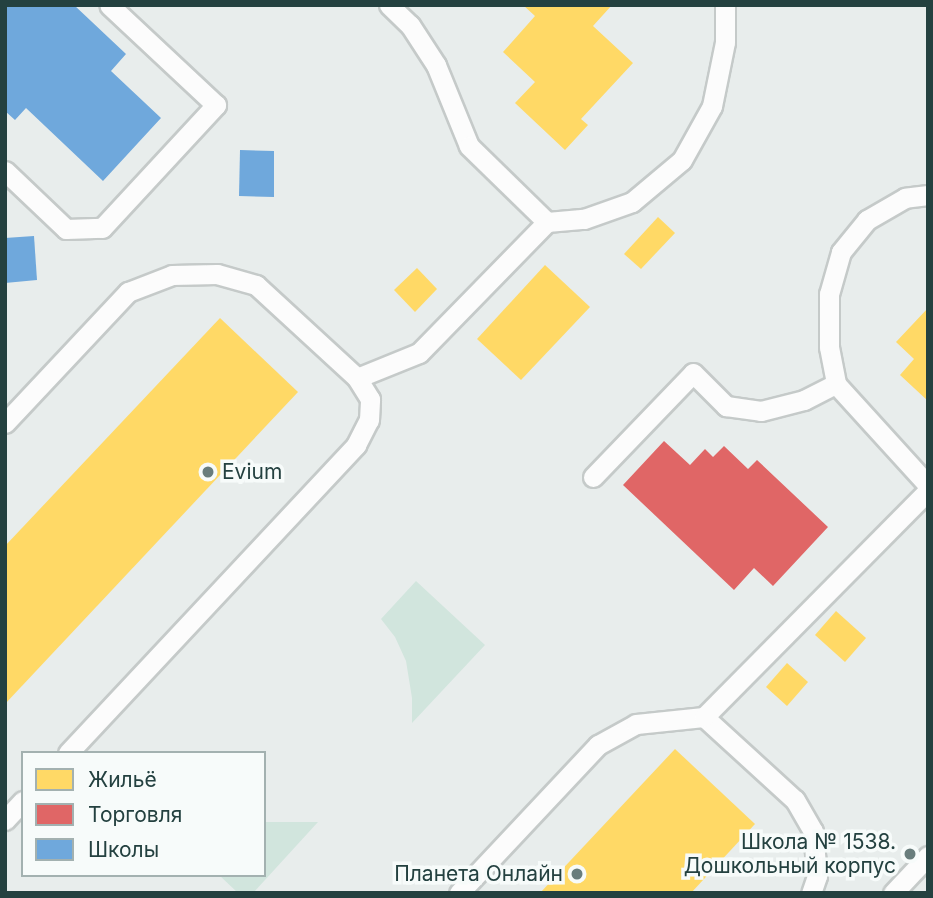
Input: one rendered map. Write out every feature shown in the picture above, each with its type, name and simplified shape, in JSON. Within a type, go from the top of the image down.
[{"type":"lane","points":[[5,171],[66,229],[102,228],[216,105],[109,5]]},
{"type":"lane","points":[[389,5],[410,26],[436,65],[469,146],[547,222]]},
{"type":"lane","points":[[357,378],[419,354],[547,222],[584,219],[632,202],[682,160],[712,106],[725,42],[725,5]]},
{"type":"lane","points":[[459,893],[598,745],[636,724],[704,717],[928,488],[836,384],[829,347],[829,294],[841,252],[867,220],[905,198],[928,195]]},
{"type":"lane","points":[[5,423],[128,292],[172,275],[217,274],[256,285],[357,378],[370,399],[369,420],[356,445],[70,751]]},
{"type":"lane","points":[[593,477],[693,373],[726,406],[761,411],[804,400],[836,384]]},
{"type":"lane","points":[[704,717],[795,800],[813,831],[817,876],[811,893]]},
{"type":"lane","points":[[5,820],[21,803]]},
{"type":"lane","points":[[893,893],[928,856]]},
{"type":"green space","points":[[416,581],[485,645],[412,723],[412,698],[406,661],[395,637],[381,619]]},
{"type":"green space","points":[[266,822],[318,822],[253,893],[238,893],[221,877],[266,877]]},
{"type":"building: Жильё","points":[[523,5],[612,5],[593,26],[633,63],[581,119],[588,125],[565,150],[515,103],[535,82],[503,52],[535,16]]},
{"type":"building: Жильё","points":[[658,217],[675,233],[641,269],[624,254]]},
{"type":"building: Жильё","points":[[545,265],[590,307],[521,380],[477,339]]},
{"type":"building: Жильё","points":[[417,268],[437,289],[415,312],[394,290]]},
{"type":"building: Жильё","points":[[928,308],[928,401],[900,375],[914,359],[896,342]]},
{"type":"building: Жильё","points":[[220,318],[298,392],[5,704],[5,546]]},
{"type":"building: Жильё","points":[[836,611],[866,638],[845,662],[815,635]]},
{"type":"building: Жильё","points":[[787,663],[808,682],[787,706],[766,687]]},
{"type":"building: Жильё","points":[[675,749],[755,824],[691,893],[540,893]]},
{"type":"building: Торговля","points":[[664,441],[690,465],[705,449],[713,457],[724,446],[748,469],[757,460],[828,527],[773,586],[754,568],[734,590],[623,485]]},
{"type":"building: Школы","points":[[5,5],[74,5],[126,54],[111,71],[161,118],[103,181],[26,108],[15,120],[5,111]]},
{"type":"building: Школы","points":[[240,150],[274,151],[274,197],[239,196]]},
{"type":"building: Школы","points":[[34,236],[37,280],[5,283],[5,238]]},
{"type":"place","name":"Evium","points":[[208,472]]},
{"type":"place","name":"Школа № 1538. Дошкольный корпус","points":[[910,854]]},
{"type":"place","name":"Планета Онлайн","points":[[577,874]]}]
